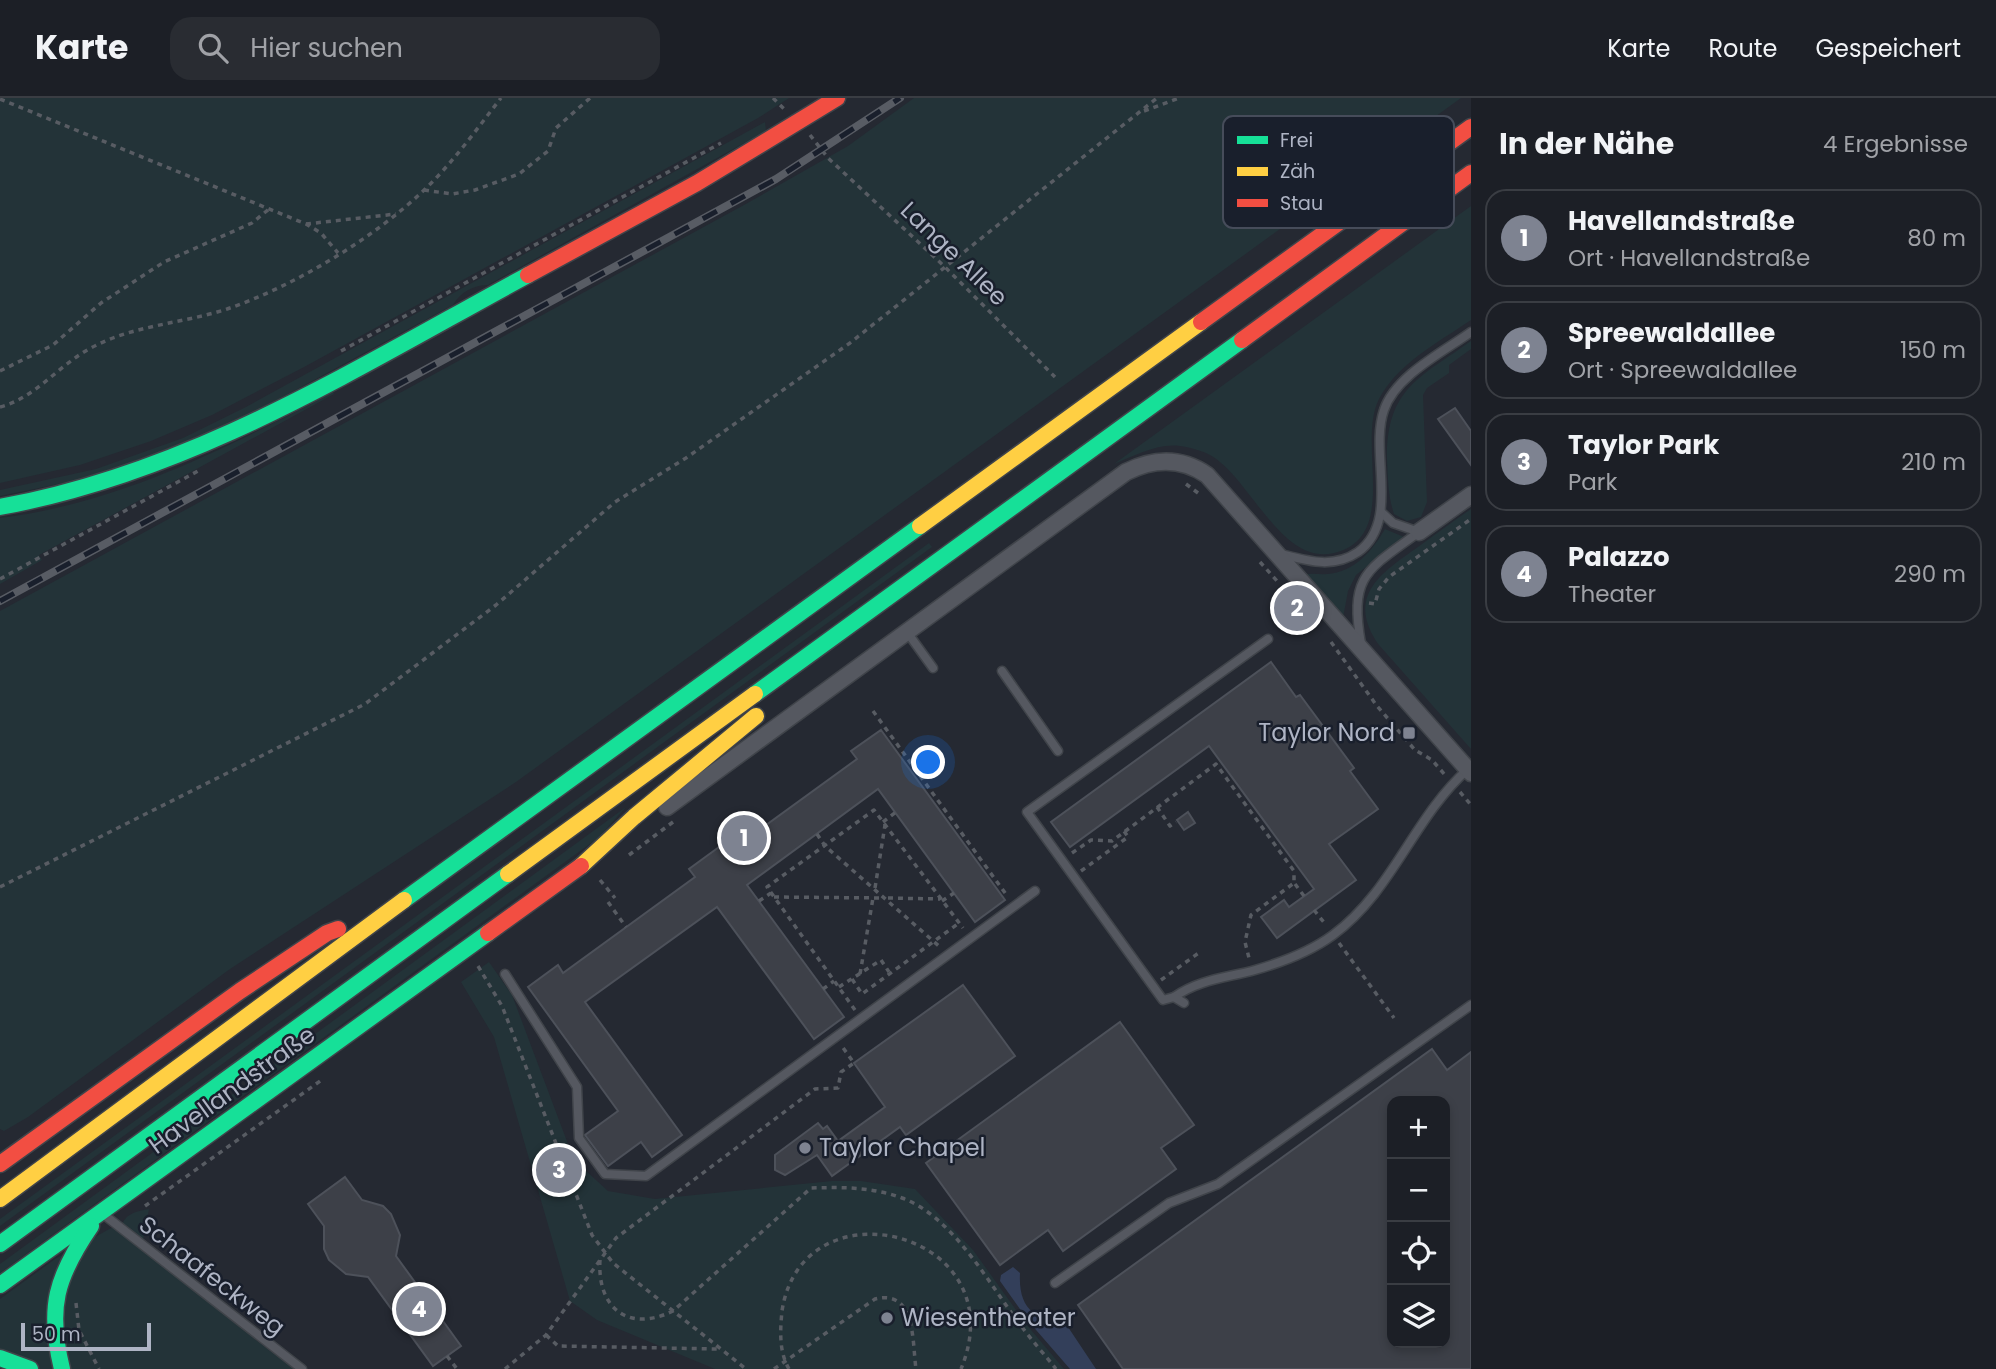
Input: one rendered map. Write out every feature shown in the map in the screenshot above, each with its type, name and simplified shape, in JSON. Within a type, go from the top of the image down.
[{"type":"main road","points":[[0,507],[52,499],[110,483],[177,460],[251,425],[697,183],[837,98]]},
{"type":"main road","points":[[1454,139],[1471,127]]},
{"type":"main road","points":[[1454,185],[1471,173]]},
{"type":"main road","points":[[0,1199],[390,910],[1331,228]]},
{"type":"main road","points":[[0,1244],[1394,228]]},
{"type":"main road","points":[[581,866],[634,817],[756,717],[795,665]]},
{"type":"main road","name":"Havellandstraße","points":[[0,1285],[581,866]]},
{"type":"main road","points":[[0,1164],[327,933],[390,910]]},
{"type":"main road","points":[[1,1141],[55,1125]]},
{"type":"main road","points":[[62,1369],[52,1332],[53,1299],[60,1275],[70,1256],[101,1212]]},
{"type":"main road","points":[[0,1358],[30,1369]]},
{"type":"street","name":"Havellandstraße","points":[[581,866],[644,824],[1126,472],[1143,464],[1180,462],[1207,475],[1275,552]]},
{"type":"street","points":[[1419,532],[1471,495]]},
{"type":"street","points":[[1275,552],[1470,771]]},
{"type":"lane","points":[[1275,552],[1311,562],[1329,563],[1349,558],[1366,546],[1381,512],[1379,432],[1384,408],[1395,390],[1410,376],[1471,332]]},
{"type":"lane","points":[[1381,512],[1393,523],[1419,532]]},
{"type":"lane","points":[[1362,650],[1356,601],[1363,578],[1419,532]]},
{"type":"lane","points":[[907,632],[933,668]]},
{"type":"lane","points":[[1268,639],[1027,811],[1163,1000],[1218,976],[1252,971],[1290,959],[1333,935],[1375,894],[1439,796],[1470,771]]},
{"type":"lane","points":[[1002,671],[1058,751]]},
{"type":"lane","points":[[505,974],[576,1087],[579,1138],[605,1174],[646,1176],[1035,891]]},
{"type":"lane","points":[[1174,997],[1184,1003]]},
{"type":"lane","points":[[1055,1283],[1169,1203],[1218,1184],[1471,1005]]},
{"type":"lane","name":"Schaafeckweg","points":[[101,1212],[302,1369]]},
{"type":"path","points":[[0,407],[21,399],[89,349],[147,327],[225,309],[280,287],[338,253],[398,214],[424,190],[501,98]]},
{"type":"path","points":[[424,190],[452,194],[475,190],[519,174],[548,151],[556,128],[590,98]]},
{"type":"path","points":[[774,98],[784,109]]},
{"type":"path","points":[[0,887],[365,704],[496,605],[615,502],[686,458],[850,343],[1157,98]]},
{"type":"path","points":[[1138,113],[1179,98]]},
{"type":"path","points":[[0,99],[306,224],[321,233],[338,253]]},
{"type":"path","points":[[772,115],[791,103]]},
{"type":"path","name":"Lange Allee","points":[[813,138],[828,158],[944,266],[1055,377]]},
{"type":"path","points":[[331,357],[723,142]]},
{"type":"path","points":[[0,371],[52,345],[101,303],[164,262],[252,223],[270,209]]},
{"type":"path","points":[[306,224],[398,214]]},
{"type":"path","points":[[0,579],[203,468]]},
{"type":"path","points":[[1177,481],[1203,498]]},
{"type":"path","points":[[1356,601],[1374,604],[1379,589],[1389,577],[1470,522]]},
{"type":"path","points":[[1327,637],[1399,732],[1415,750],[1432,760],[1471,805]]},
{"type":"path","points":[[873,711],[1014,906]]},
{"type":"path","points":[[1063,860],[1091,839],[1112,841],[1216,764],[1294,871],[1294,883],[1304,896]]},
{"type":"path","points":[[1157,807],[1170,826],[1176,822]]},
{"type":"path","points":[[861,1018],[767,887],[874,810],[970,938]]},
{"type":"path","points":[[875,888],[884,823],[896,812]]},
{"type":"path","points":[[1073,876],[1128,837],[1124,831]]},
{"type":"path","points":[[817,834],[825,846],[936,940],[946,956]]},
{"type":"path","points":[[599,878],[615,898]]},
{"type":"path","points":[[1252,971],[1245,942],[1251,915],[1294,883]]},
{"type":"path","points":[[759,901],[773,895],[942,900],[954,892]]},
{"type":"path","points":[[860,974],[873,898]]},
{"type":"path","points":[[608,902],[626,927]]},
{"type":"path","points":[[1314,911],[1318,916]]},
{"type":"path","points":[[852,979],[862,994],[959,923]]},
{"type":"path","points":[[1333,935],[1394,1017]]},
{"type":"path","points":[[1153,986],[1200,952]]},
{"type":"path","points":[[839,987],[881,960],[890,973]]},
{"type":"path","points":[[478,966],[499,999],[584,1218],[604,1252],[613,1263],[746,1369]]},
{"type":"path","points":[[823,989],[834,981]]},
{"type":"path","points":[[505,1369],[546,1335],[616,1238],[815,1089],[838,1088],[841,1072],[854,1063],[836,1037]]},
{"type":"path","points":[[600,1260],[599,1276],[604,1296],[617,1310],[633,1319],[656,1319],[673,1311],[811,1188],[837,1187],[884,1193],[904,1199],[922,1209],[969,1253],[1056,1369]]},
{"type":"path","points":[[789,1369],[785,1362],[781,1321],[784,1301],[798,1272],[819,1250],[845,1237],[876,1233],[908,1238],[935,1254],[955,1277],[968,1306],[970,1337],[961,1369]]},
{"type":"path","points":[[774,1369],[875,1298],[886,1296],[904,1304],[909,1314],[916,1369]]},
{"type":"path","points":[[75,1299],[79,1330],[99,1369]]},
{"type":"path","points":[[546,1335],[558,1346],[720,1349]]},
{"type":"path","points":[[447,1356],[457,1369]]},
{"type":"shaded area","points":[[0,98],[789,98],[758,118],[212,415],[151,441],[80,465],[0,483]]},
{"type":"shaded area","points":[[914,98],[1461,98],[1436,116],[1223,116],[1223,228],[1281,228],[516,782],[230,969],[28,1117],[4,1131],[0,1129],[0,611],[848,146]]},
{"type":"shaded area","points":[[765,122],[766,131],[488,285],[468,290],[459,296],[453,305],[251,414],[187,445],[98,476],[0,496],[0,490],[96,469],[183,438],[246,407]]},
{"type":"shaded area","points":[[1471,206],[1471,320],[1408,364],[1387,386],[1379,399],[1373,418],[1372,509],[1366,529],[1354,544],[1334,553],[1315,553],[1298,546],[1282,534],[1225,466],[1200,451],[1180,446],[1163,446],[1114,464],[1441,228],[1454,228],[1454,218]]},
{"type":"shaded area","points":[[1471,341],[1471,349],[1449,365],[1449,373],[1427,388],[1423,395],[1427,502],[1421,517],[1407,521],[1394,514],[1389,494],[1387,460],[1392,417],[1399,401],[1421,376]]},
{"type":"shaded area","points":[[333,392],[334,394],[39,555],[42,560],[0,584],[0,518],[45,511],[131,486],[213,453]]},
{"type":"shaded area","points":[[1471,509],[1471,749],[1379,645],[1369,628],[1366,613],[1367,599],[1380,577]]},
{"type":"shaded area","points":[[1385,529],[1404,537],[1356,575],[1348,591],[1343,618],[1305,575],[1337,572],[1354,565],[1362,559]]},
{"type":"shaded area","points":[[929,543],[932,547],[0,1226],[0,1219]]},
{"type":"shaded area","points":[[626,807],[598,838],[0,1273],[0,1264]]},
{"type":"shaded area","points":[[489,962],[512,995],[574,1160],[608,1191],[655,1199],[832,1181],[861,1181],[915,1189],[973,1250],[1026,1324],[1064,1369],[715,1369],[597,1320],[570,1301],[494,1037],[461,982]]},
{"type":"shaded area","points":[[149,1209],[143,1240],[122,1225],[129,1215]]},
{"type":"shaded area","points":[[113,1227],[295,1369],[0,1369],[0,1299],[55,1259]]},
{"type":"water","points":[[1013,1267],[1020,1273],[1022,1296],[1031,1311],[1068,1327],[1096,1369],[1070,1369],[1030,1323],[1000,1281],[1001,1275]]},
{"type":"building","points":[[1455,408],[1471,431],[1471,465],[1438,419]]},
{"type":"building","points":[[1271,662],[1296,697],[1300,695],[1354,768],[1350,771],[1378,809],[1329,844],[1356,880],[1277,938],[1261,917],[1284,900],[1289,907],[1314,889],[1209,746],[1070,847],[1051,822]]},
{"type":"building","points":[[881,730],[1005,900],[975,922],[878,789],[747,885],[844,1017],[814,1039],[717,907],[585,1002],[682,1135],[652,1157],[641,1142],[608,1166],[585,1135],[618,1111],[528,987],[558,965],[563,973],[695,877],[689,869],[719,847],[722,850],[748,832],[751,836],[857,759],[851,751]]},
{"type":"building","points":[[1188,812],[1195,823],[1184,830],[1177,820]]},
{"type":"building","points":[[963,985],[1015,1056],[906,1135],[900,1127],[832,1176],[817,1155],[785,1175],[775,1170],[775,1155],[818,1123],[823,1129],[827,1126],[838,1141],[885,1107],[854,1063]]},
{"type":"building","points":[[1120,1022],[1194,1125],[1161,1148],[1176,1169],[1063,1251],[1048,1230],[1000,1265],[926,1163]]},
{"type":"building","points":[[1432,1049],[1447,1070],[1471,1052],[1471,1369],[1123,1369],[1078,1305]]},
{"type":"building","points":[[345,1177],[362,1200],[383,1206],[391,1214],[400,1235],[396,1256],[461,1346],[433,1366],[368,1277],[346,1274],[329,1260],[324,1249],[324,1226],[308,1204]]},
{"type":"railway","points":[[0,601],[776,179],[900,98]]},
{"type":"traffic: fast","points":[[0,507],[71,491],[140,469],[207,442],[337,380],[528,275]]},
{"type":"traffic: fast","points":[[755,694],[1242,340]]},
{"type":"traffic: fast","points":[[404,900],[920,526]]},
{"type":"traffic: fast","points":[[0,1244],[508,874]]},
{"type":"traffic: fast","points":[[0,1285],[488,933]]},
{"type":"traffic: fast","points":[[62,1369],[55,1328],[58,1294],[70,1261],[91,1226]]},
{"type":"traffic: fast","points":[[0,1358],[30,1369]]},
{"type":"traffic: slow","points":[[920,526],[1201,322]]},
{"type":"traffic: slow","points":[[508,874],[755,694]]},
{"type":"traffic: slow","points":[[581,866],[634,817],[756,716]]},
{"type":"traffic: slow","points":[[0,1199],[404,900]]},
{"type":"traffic: jam","points":[[528,275],[697,183],[837,98]]},
{"type":"traffic: jam","points":[[1454,139],[1471,127]]},
{"type":"traffic: jam","points":[[1454,185],[1471,173]]},
{"type":"traffic: jam","points":[[1201,322],[1331,228]]},
{"type":"traffic: jam","points":[[1242,340],[1396,228]]},
{"type":"traffic: jam","points":[[488,933],[581,866]]},
{"type":"traffic: jam","points":[[0,1164],[240,991],[327,933],[338,929]]},
{"type":"place","name":"Spreewaldallee","points":[[1297,608]]},
{"type":"place","name":"Taylor Nord","points":[[1409,733]]},
{"type":"place","name":"Havellandstraße","points":[[744,838]]},
{"type":"place","name":"Taylor Chapel","points":[[805,1148]]},
{"type":"place","name":"Taylor Park","points":[[559,1170]]},
{"type":"place","name":"Palazzo","points":[[419,1309]]},
{"type":"place","name":"Wiesentheater","points":[[887,1318]]}]
